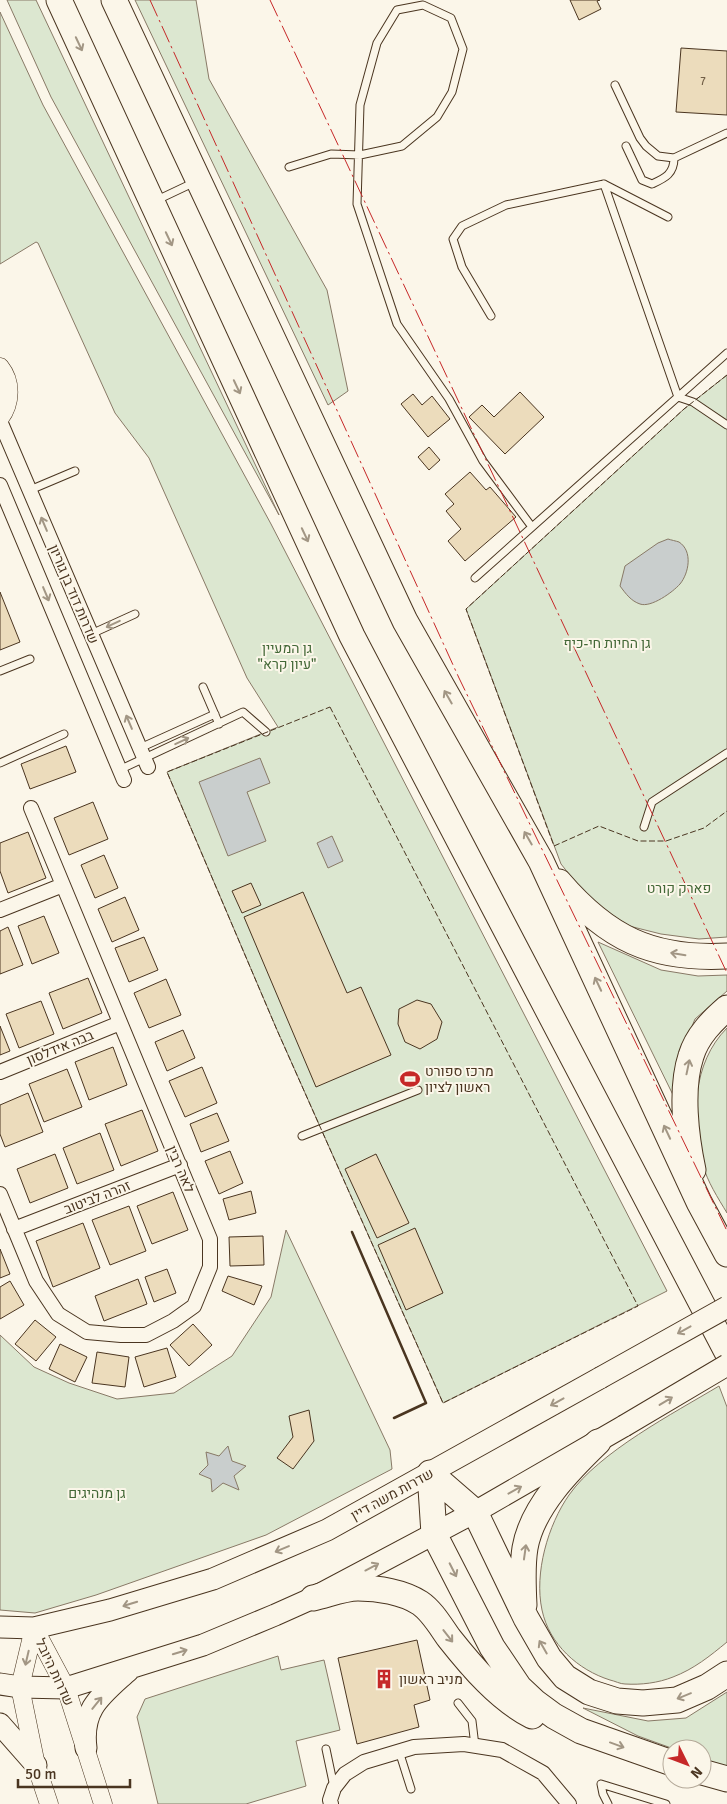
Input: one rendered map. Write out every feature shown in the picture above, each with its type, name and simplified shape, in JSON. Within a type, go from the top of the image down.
[{"type":"highway","points":[[59,0],[352,636],[727,1352]]},
{"type":"highway","points":[[114,0],[405,621],[541,861],[699,1202],[727,1254]]},
{"type":"highway","points":[[541,861],[584,910],[619,936],[650,948],[678,954],[708,957],[727,956]]},
{"type":"highway","points":[[699,1202],[691,1164],[686,1116],[686,1080],[691,1055],[701,1036],[713,1020],[727,1008]]},
{"type":"highway","points":[[691,1284],[727,1367]]},
{"type":"highway","points":[[526,1618],[523,1568],[525,1546],[532,1526],[556,1488],[598,1442]]},
{"type":"highway","points":[[430,1473],[475,1512],[526,1618],[549,1658],[565,1676],[589,1692],[617,1701],[643,1703],[677,1700],[707,1687],[727,1674]]},
{"type":"highway","points":[[430,1473],[434,1534],[492,1647],[507,1672],[519,1687],[554,1716],[581,1731]]},
{"type":"highway","points":[[314,1598],[357,1588],[387,1591],[408,1596],[422,1604],[468,1662],[500,1694],[529,1714],[552,1726],[581,1731],[662,1759]]},
{"type":"highway","points":[[712,1775],[727,1779]]},
{"type":"main road","name":"שדרות משה דיין","points":[[0,1627],[34,1628],[110,1610],[214,1579],[327,1530],[727,1307]]},
{"type":"main road","points":[[10,1686],[66,1688],[203,1645],[314,1598],[475,1512],[727,1367]]},
{"type":"main road","points":[[86,1748],[85,1723],[90,1712],[111,1686],[133,1666]]},
{"type":"main road","points":[[0,1724],[36,1764]]},
{"type":"street","points":[[0,367],[8,382],[9,395],[0,419]]},
{"type":"street","name":"שדרות דוד בן גוריון","points":[[0,419],[144,758]]},
{"type":"street","name":"שדרות דוד בן גוריון","points":[[0,485],[121,775]]},
{"type":"street","name":"לאה רבין","points":[[0,1194],[36,1282],[58,1314],[87,1332],[146,1335],[173,1321],[194,1306],[210,1267],[210,1239],[30,808]]},
{"type":"street","points":[[0,910],[63,885]]},
{"type":"street","name":"בבה אידלסון","points":[[0,1072],[120,1023]]},
{"type":"street","name":"זהרה לביטוב","points":[[14,1230],[180,1165]]},
{"type":"street","name":"שדרות היובל","points":[[34,1628],[10,1686],[49,1804]]},
{"type":"street","name":"שדרות היובל","points":[[34,1628],[66,1688],[103,1804]]},
{"type":"street","points":[[331,1804],[330,1800],[334,1788],[345,1774],[364,1762],[414,1747],[464,1744],[502,1750],[543,1773],[569,1804]]},
{"type":"lane","points":[[289,167],[331,154],[360,155],[402,146],[437,117],[452,92],[463,48],[451,18],[423,5],[397,10],[377,44],[360,105],[360,155],[357,204],[397,324],[450,400],[483,461],[532,527]]},
{"type":"lane","points":[[615,85],[640,138],[658,156],[674,158],[727,133]]},
{"type":"lane","points":[[626,146],[642,180],[652,184],[666,178],[674,167],[674,158]]},
{"type":"lane","points":[[152,202],[198,180]]},
{"type":"lane","points":[[491,316],[462,267],[453,239],[462,226],[506,206],[604,184],[668,218]]},
{"type":"lane","points":[[604,184],[678,396],[693,402],[727,425]]},
{"type":"lane","points":[[474,578],[727,353]]},
{"type":"lane","points":[[30,490],[75,471]]},
{"type":"lane","points":[[92,634],[135,614]]},
{"type":"lane","points":[[0,671],[30,659]]},
{"type":"lane","points":[[203,687],[219,724]]},
{"type":"lane","points":[[144,758],[243,712],[266,732]]},
{"type":"lane","points":[[121,775],[144,758],[215,714]]},
{"type":"lane","points":[[0,763],[64,734]]},
{"type":"lane","points":[[644,827],[652,802],[727,753]]},
{"type":"lane","points":[[302,1136],[418,1090]]},
{"type":"lane","points":[[458,1703],[472,1721],[474,1746]]},
{"type":"lane","points":[[326,1749],[334,1788]]},
{"type":"lane","points":[[399,1751],[411,1789]]},
{"type":"lane","points":[[608,1804],[603,1794],[602,1784],[666,1804]]},
{"type":"green space","points":[[7,0],[36,0],[279,515],[51,97]]},
{"type":"green space","points":[[135,0],[196,0],[209,79],[327,290],[348,391],[328,405]]},
{"type":"green space","name":"מרכז ספורט ראשון לציון","points":[[0,12],[43,105],[271,524],[667,1291],[443,1403],[277,1030],[167,772],[278,727],[247,678],[149,458],[115,413],[38,243],[36,242],[0,264]]},
{"type":"green space","name":"גן החיות חי-כיף","points":[[727,375],[727,937],[699,939],[661,934],[629,926],[603,909],[585,894],[561,864],[466,609],[684,409]]},
{"type":"green space","points":[[598,942],[661,970],[698,976],[727,975],[727,991],[695,1019],[680,1055],[675,1099]]},
{"type":"green space","points":[[727,1028],[727,1213],[705,1171],[699,1147],[696,1111],[697,1092],[707,1058],[715,1042]]},
{"type":"green space","name":"גן מנהיגים","points":[[286,1230],[390,1450],[392,1469],[266,1535],[96,1595],[35,1613],[0,1610],[0,1335],[34,1367],[69,1383],[117,1399],[174,1393],[232,1356],[271,1297]]},
{"type":"green space","points":[[719,1386],[727,1407],[727,1642],[695,1666],[681,1674],[661,1681],[643,1684],[623,1684],[598,1676],[576,1662],[558,1644],[551,1634],[542,1610],[540,1596],[541,1565],[555,1520],[569,1495],[582,1479],[599,1464],[638,1434]]},
{"type":"green space","points":[[278,1656],[281,1670],[324,1660],[340,1730],[296,1741],[306,1786],[246,1804],[158,1804],[137,1717],[145,1699]]},
{"type":"green space","points":[[727,1692],[727,1767],[712,1762],[712,1739],[662,1739],[662,1745],[638,1736],[583,1708],[648,1721],[686,1718]]},
{"type":"shaded area","points":[[668,539],[679,542],[686,551],[688,562],[686,574],[680,584],[656,602],[645,605],[637,603],[620,586],[625,566],[658,543]]},
{"type":"shaded area","points":[[260,758],[270,783],[247,792],[266,841],[228,856],[199,782]]},
{"type":"shaded area","points":[[332,836],[343,861],[328,868],[317,843]]},
{"type":"shaded area","points":[[228,1446],[232,1461],[246,1466],[234,1476],[239,1490],[223,1483],[212,1492],[211,1479],[199,1474],[208,1465],[206,1452],[219,1456]]},
{"type":"building","points":[[570,0],[600,0],[597,1],[601,9],[579,20]]},
{"type":"building","points":[[681,48],[727,51],[727,115],[676,112]]},
{"type":"building","points":[[520,392],[544,417],[505,454],[469,417],[482,405],[494,417]]},
{"type":"building","points":[[413,394],[422,405],[432,396],[450,419],[428,437],[401,404]]},
{"type":"building","points":[[429,447],[440,460],[429,470],[418,457]]},
{"type":"building","points":[[470,472],[486,490],[490,487],[516,517],[465,561],[448,541],[461,529],[446,511],[454,504],[445,494]]},
{"type":"building","points":[[0,592],[20,642],[0,650]]},
{"type":"building","points":[[66,746],[76,772],[30,789],[21,764]]},
{"type":"building","points":[[93,802],[108,839],[69,855],[54,818]]},
{"type":"building","points":[[28,832],[46,878],[8,893],[0,871],[0,843]]},
{"type":"building","points":[[104,855],[118,888],[95,898],[81,865]]},
{"type":"building","points":[[251,883],[261,905],[242,913],[232,891]]},
{"type":"building","points":[[303,892],[347,993],[361,987],[391,1055],[316,1087],[244,917]]},
{"type":"building","points":[[125,897],[139,930],[112,942],[98,909]]},
{"type":"building","points":[[44,916],[59,953],[32,964],[18,926]]},
{"type":"building","points":[[8,927],[23,965],[0,974],[0,931]]},
{"type":"building","points":[[144,937],[158,970],[129,982],[115,948]]},
{"type":"building","points":[[88,978],[102,1013],[63,1029],[49,993]]},
{"type":"building","points":[[166,979],[181,1015],[149,1028],[134,993]]},
{"type":"building","points":[[417,1000],[431,1004],[442,1022],[437,1039],[420,1049],[405,1042],[398,1024],[399,1009]]},
{"type":"building","points":[[41,1001],[54,1034],[19,1048],[6,1014]]},
{"type":"building","points":[[0,1026],[10,1051],[0,1055]]},
{"type":"building","points":[[183,1030],[195,1058],[167,1071],[155,1042]]},
{"type":"building","points":[[113,1047],[127,1085],[89,1100],[75,1062]]},
{"type":"building","points":[[202,1067],[217,1103],[185,1117],[169,1081]]},
{"type":"building","points":[[67,1069],[82,1107],[44,1122],[29,1084]]},
{"type":"building","points":[[28,1093],[43,1132],[5,1147],[0,1134],[0,1105]]},
{"type":"building","points":[[142,1110],[158,1151],[121,1166],[105,1124]]},
{"type":"building","points":[[217,1113],[229,1141],[201,1152],[190,1124]]},
{"type":"building","points":[[100,1133],[114,1170],[77,1184],[63,1148]]},
{"type":"building","points":[[230,1151],[243,1183],[219,1194],[205,1161]]},
{"type":"building","points":[[55,1154],[68,1188],[30,1203],[17,1169]]},
{"type":"building","points":[[376,1154],[409,1223],[377,1238],[345,1169]]},
{"type":"building","points":[[251,1191],[256,1213],[229,1220],[223,1199]]},
{"type":"building","points":[[173,1192],[188,1230],[152,1244],[137,1206]]},
{"type":"building","points":[[129,1206],[146,1251],[110,1265],[92,1220]]},
{"type":"building","points":[[83,1223],[100,1268],[53,1287],[36,1241]]},
{"type":"building","points":[[415,1228],[443,1293],[406,1310],[378,1245]]},
{"type":"building","points":[[263,1236],[264,1265],[230,1266],[229,1237]]},
{"type":"building","points":[[0,1249],[10,1274],[0,1278]]},
{"type":"building","points":[[167,1269],[176,1293],[154,1302],[145,1277]]},
{"type":"building","points":[[228,1276],[262,1286],[254,1305],[222,1291]]},
{"type":"building","points":[[138,1279],[147,1304],[104,1321],[95,1296]]},
{"type":"building","points":[[10,1281],[24,1305],[0,1319],[0,1287]]},
{"type":"building","points":[[35,1320],[56,1337],[36,1361],[15,1344]]},
{"type":"building","points":[[193,1324],[212,1345],[189,1366],[170,1345]]},
{"type":"building","points":[[60,1344],[87,1357],[75,1382],[49,1369]]},
{"type":"building","points":[[167,1348],[176,1377],[144,1387],[135,1357]]},
{"type":"building","points":[[97,1352],[129,1357],[125,1387],[92,1383]]},
{"type":"building","points":[[309,1410],[314,1441],[293,1469],[277,1458],[293,1437],[289,1416]]},
{"type":"building","name":"מניב ראשון","points":[[417,1640],[430,1700],[414,1705],[419,1727],[357,1744],[338,1658]]},
{"type":"fence","points":[[727,375],[684,409],[466,609],[554,846],[599,826],[638,841],[666,841],[704,828],[727,811]]},
{"type":"fence","points":[[330,707],[638,1306],[443,1403],[277,1030],[167,772],[330,707]]},
{"type":"wall","points":[[352,1232],[426,1403],[394,1418]]},
{"type":"power","points":[[150,0],[459,678],[727,1231]]},
{"type":"power","points":[[270,0],[727,973]]},
{"type":"place","name":"מרכז ספורט ראשון לציון","points":[[410,1079]]},
{"type":"place","name":"מניב ראשון","points":[[384,1679]]},
{"type":"park label","name":"גן המעיין \"עיון קרא\"","points":[[287,656]]},
{"type":"park label","name":"פארק קורט","points":[[679,888]]}]
